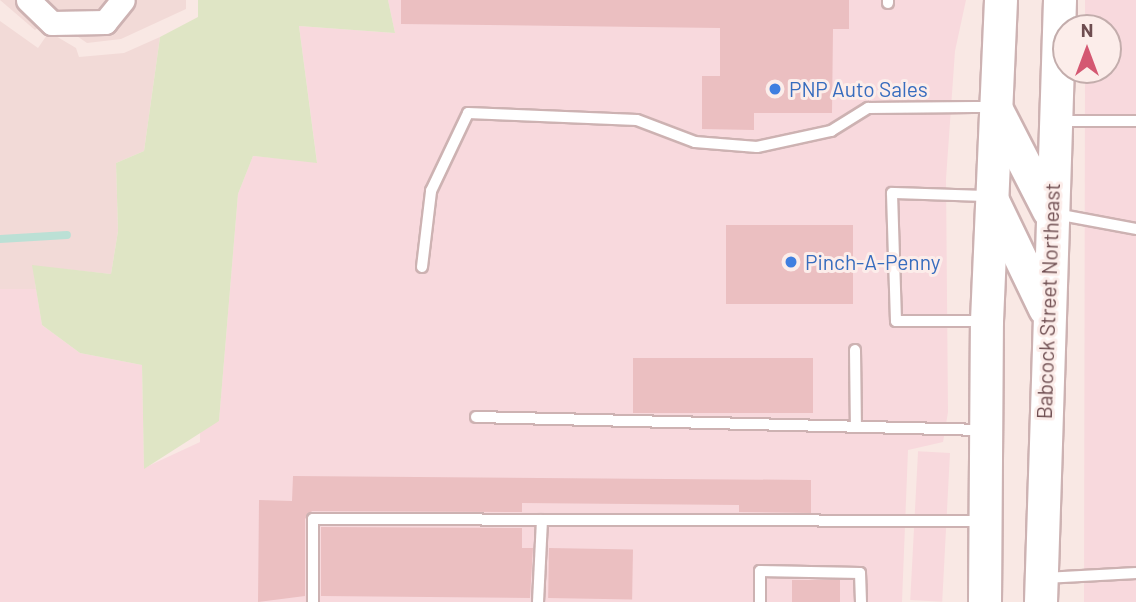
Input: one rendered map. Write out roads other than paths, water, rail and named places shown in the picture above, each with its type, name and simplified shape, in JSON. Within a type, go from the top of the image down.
[{"type":"main road","points":[[985,602],[987,321],[1001,0]]},
{"type":"main road","name":"Babcock Street Northeast","points":[[1041,590],[1050,213],[1060,0]]},
{"type":"main road","points":[[995,107],[1050,213]]},
{"type":"main road","points":[[991,196],[1048,313]]},
{"type":"street","points":[[28,0],[52,23],[105,22],[123,0]]},
{"type":"lane","points":[[422,267],[431,191],[468,113],[637,120],[695,142],[757,147],[831,131],[868,108],[995,107]]},
{"type":"lane","points":[[1055,121],[1136,121]]},
{"type":"lane","points":[[987,321],[896,321],[892,193],[991,196]]},
{"type":"lane","points":[[1050,213],[1136,229]]},
{"type":"lane","points":[[855,351],[856,427]]},
{"type":"lane","points":[[476,417],[986,430]]},
{"type":"lane","points":[[313,602],[313,519],[986,522]]},
{"type":"lane","points":[[538,602],[542,520]]},
{"type":"lane","points":[[760,602],[760,571],[860,573],[861,602]]},
{"type":"lane","points":[[1041,590],[1136,573]]},
{"type":"waterway","points":[[0,239],[67,235]]},
{"type":"place","name":"PNP Auto Sales","points":[[775,89]]},
{"type":"place","name":"Pinch-A-Penny","points":[[791,262]]}]
